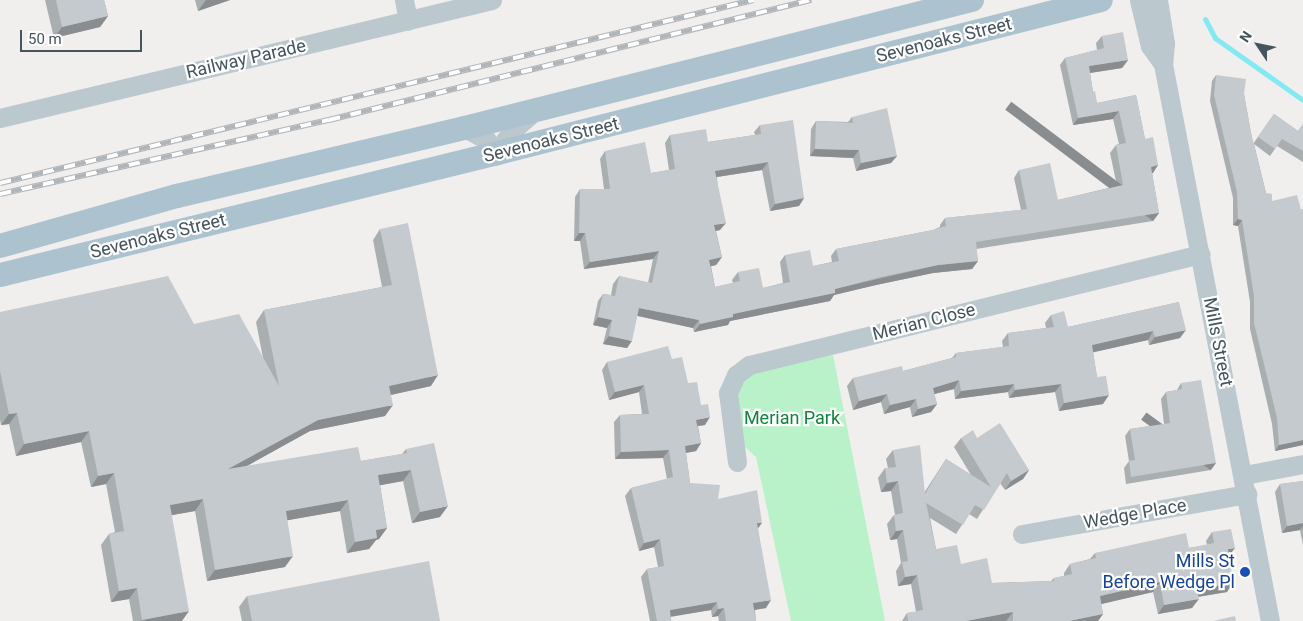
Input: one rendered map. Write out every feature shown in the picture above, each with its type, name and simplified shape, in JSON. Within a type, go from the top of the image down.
[{"type":"main road","name":"Sevenoaks Street","points":[[0,246],[177,196],[465,128],[972,0]]},
{"type":"main road","name":"Sevenoaks Street","points":[[0,275],[494,154],[1101,0]]},
{"type":"street","points":[[404,0],[408,21]]},
{"type":"street","name":"Railway Parade","points":[[0,118],[492,0]]},
{"type":"street","name":"Mills Street","points":[[1139,0],[1150,46],[1163,64]]},
{"type":"street","name":"Mills Street","points":[[1158,0],[1165,43],[1163,64],[1244,474],[1270,621]]},
{"type":"street","points":[[465,128],[487,140],[494,154],[513,130],[537,109]]},
{"type":"street","name":"Merian Close","points":[[737,462],[728,393],[736,375],[749,365],[1201,254]]},
{"type":"street","points":[[1244,474],[1303,464]]},
{"type":"street","name":"Wedge Place","points":[[1022,534],[1247,494]]},
{"type":"green space","name":"Merian Park","points":[[833,355],[885,621],[791,621],[756,457],[744,446],[735,394],[751,373]]},
{"type":"building","points":[[56,0],[104,0],[108,16],[62,27]]},
{"type":"building","points":[[1123,32],[1128,60],[1089,66],[1093,92],[1095,91],[1097,103],[1136,95],[1145,139],[1153,137],[1158,165],[1151,167],[1159,213],[976,242],[978,261],[938,265],[881,277],[835,289],[835,293],[733,314],[733,317],[700,324],[699,320],[639,308],[632,341],[609,336],[612,320],[598,317],[603,294],[615,296],[619,276],[652,283],[659,251],[590,262],[585,233],[579,233],[580,189],[610,189],[605,151],[645,142],[651,173],[675,169],[670,135],[706,129],[708,142],[761,134],[760,125],[793,120],[804,198],[775,204],[768,162],[715,171],[726,223],[714,225],[722,257],[709,260],[715,287],[740,281],[738,272],[759,268],[763,288],[790,282],[785,255],[810,250],[813,266],[839,261],[836,249],[933,230],[946,226],[945,218],[1027,209],[1019,170],[1050,163],[1058,200],[1123,185],[1116,145],[1126,143],[1119,111],[1078,118],[1065,58],[1104,48],[1102,36]]},
{"type":"building","points":[[1216,75],[1246,79],[1244,94],[1251,133],[1266,193],[1272,194],[1272,201],[1297,195],[1301,210],[1303,209],[1303,440],[1279,445],[1277,418],[1254,323],[1254,296],[1242,220],[1238,219],[1237,192],[1214,95]]},
{"type":"building","points":[[887,108],[897,156],[861,163],[859,150],[815,149],[816,121],[853,123],[852,117]]},
{"type":"building","points":[[1274,114],[1298,131],[1303,124],[1303,151],[1282,139],[1275,149],[1258,137]]},
{"type":"building","points":[[408,223],[438,375],[389,386],[393,405],[318,420],[228,469],[358,447],[361,461],[407,453],[406,449],[434,443],[448,506],[420,512],[411,470],[378,475],[387,528],[376,530],[377,538],[355,542],[348,500],[286,511],[293,556],[215,570],[203,499],[170,505],[189,611],[142,620],[137,588],[119,591],[109,534],[124,531],[114,473],[98,476],[89,431],[24,444],[17,413],[9,414],[0,371],[0,312],[168,276],[194,324],[239,314],[279,386],[264,310],[392,285],[380,229]]},
{"type":"building","points":[[1179,302],[1186,330],[1155,337],[1153,331],[1092,345],[1097,377],[1106,376],[1109,395],[1064,403],[1061,384],[1015,390],[1014,384],[961,391],[959,380],[933,388],[937,404],[918,409],[916,399],[890,405],[887,394],[859,401],[853,378],[902,366],[903,371],[956,357],[956,353],[1009,346],[1008,333],[1054,327],[1051,315],[1064,311],[1068,327]]},
{"type":"building","points":[[668,346],[672,359],[682,357],[688,383],[697,382],[701,405],[708,404],[710,417],[696,420],[701,443],[685,446],[690,483],[720,485],[718,499],[757,490],[762,523],[757,523],[771,600],[753,603],[756,621],[726,621],[724,608],[718,609],[717,602],[670,610],[671,621],[657,621],[647,569],[664,566],[660,539],[644,543],[631,488],[673,477],[669,450],[621,452],[620,415],[649,414],[644,385],[615,392],[607,362]]},
{"type":"building","points":[[1201,380],[1216,463],[1131,477],[1129,461],[1135,460],[1130,429],[1170,423],[1166,392],[1182,389],[1181,383]]},
{"type":"building","points":[[1000,423],[1029,470],[1011,481],[1007,473],[984,510],[975,505],[963,525],[926,503],[936,549],[957,545],[961,564],[987,558],[992,583],[1054,581],[1054,578],[1072,574],[1070,564],[1096,558],[1095,553],[1186,533],[1189,548],[1214,543],[1212,532],[1231,529],[1235,548],[1228,549],[1233,583],[1197,589],[1199,599],[1164,605],[1160,582],[1100,596],[1103,614],[1069,621],[1013,621],[1013,612],[966,621],[908,621],[907,613],[923,610],[917,575],[905,577],[902,562],[908,561],[903,530],[896,531],[894,515],[903,513],[898,481],[887,483],[885,468],[896,467],[893,450],[920,445],[925,494],[946,459],[991,487],[961,438],[973,430],[977,438]]},
{"type":"building","points":[[1303,481],[1303,523],[1287,526],[1280,484]]},
{"type":"building","points":[[429,561],[440,621],[252,621],[247,596]]},
{"type":"building","points":[[1235,616],[1236,621],[1213,621]]},
{"type":"waterway","points":[[1205,19],[1215,38],[1303,100]]},
{"type":"railway","points":[[0,183],[753,0]]},
{"type":"railway","points":[[0,194],[329,120],[811,0]]},
{"type":"place","name":"Mills St Before Wedge Pl","points":[[1245,572]]}]
